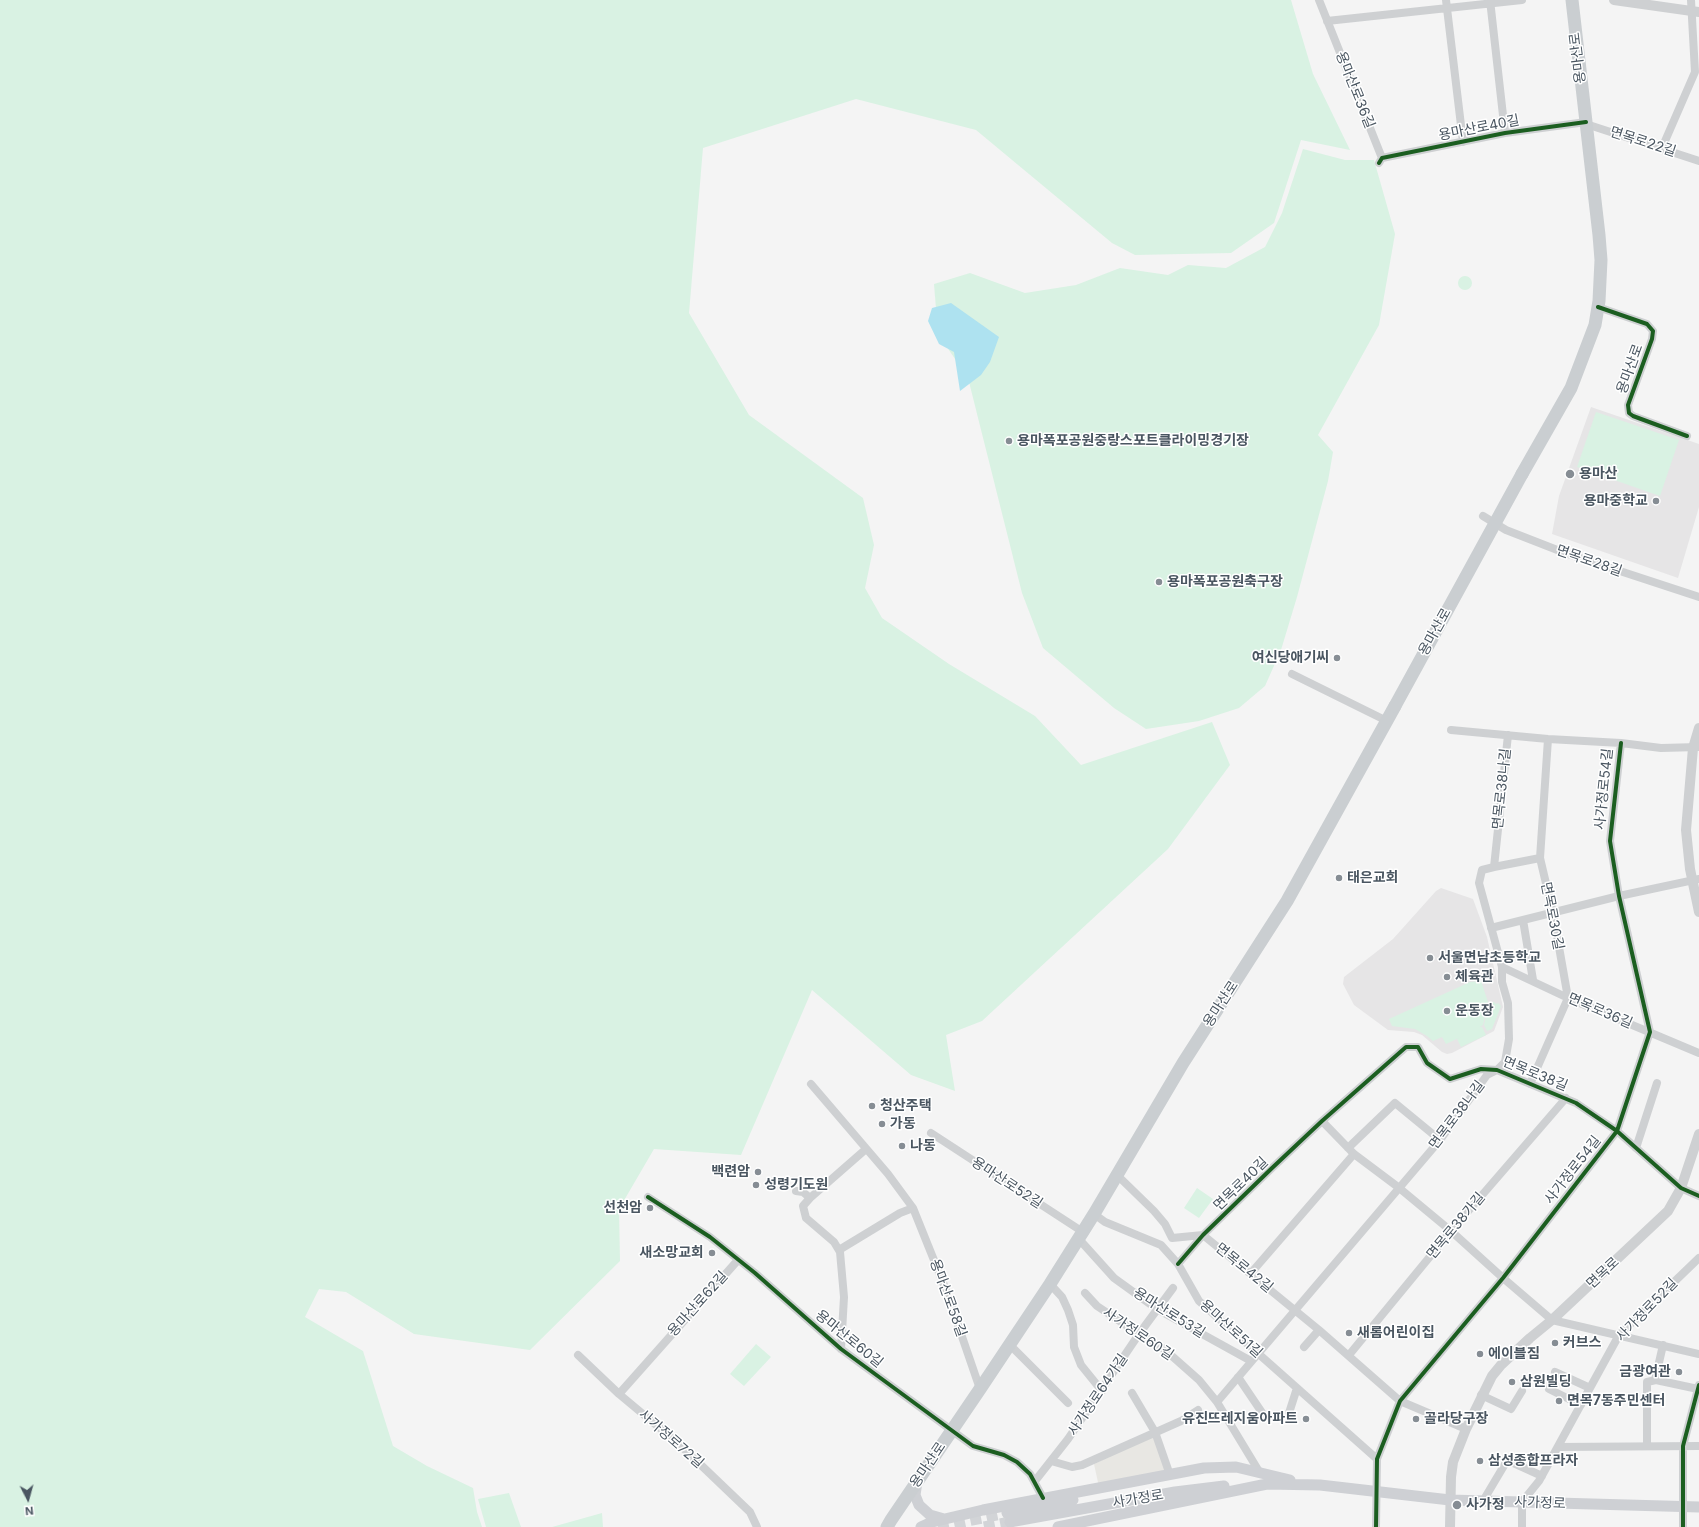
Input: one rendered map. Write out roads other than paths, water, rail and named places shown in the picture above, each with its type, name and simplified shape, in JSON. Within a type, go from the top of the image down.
[{"type":"main road","name":"용마산로","points":[[887,1527],[1050,1284],[1094,1214],[1183,1063],[1287,902],[1522,474],[1571,388],[1588,347],[1595,325],[1598,307],[1601,260],[1572,0]]},
{"type":"main road","points":[[921,1527],[945,1519],[1043,1498],[1170,1475],[1188,1470],[1236,1467],[1310,1485]]},
{"type":"main road","name":"사가정로","points":[[1255,1472],[1212,1474],[1172,1481],[1009,1518],[1174,1492],[1221,1486],[1267,1484]]},
{"type":"main road","points":[[917,1482],[915,1495],[919,1505],[930,1515],[945,1519]]},
{"type":"main road","points":[[1058,1527],[1267,1484],[1310,1485]]},
{"type":"main road","name":"사가정로","points":[[1310,1485],[1450,1500],[1699,1507]]},
{"type":"street","name":"용마산로36길","points":[[1319,0],[1380,160]]},
{"type":"street","points":[[1327,21],[1447,4],[1522,0]]},
{"type":"street","points":[[1614,0],[1632,1],[1695,11]]},
{"type":"street","points":[[1662,148],[1695,72],[1695,11],[1691,0]]},
{"type":"street","points":[[1490,2],[1505,133]]},
{"type":"street","points":[[1447,4],[1463,142]]},
{"type":"street","name":"용마산로40길","points":[[1380,160],[1505,133],[1586,123]]},
{"type":"street","name":"면목로22길","points":[[1586,123],[1699,161]]},
{"type":"street","name":"용마산로","points":[[1598,307],[1647,324],[1653,331],[1652,339],[1628,405],[1629,412],[1633,416],[1687,436]]},
{"type":"street","name":"면목로28길","points":[[1483,516],[1506,530],[1559,551],[1699,597]]},
{"type":"street","points":[[1292,674],[1387,721]]},
{"type":"street","points":[[1699,728],[1686,830],[1696,880],[1699,912]]},
{"type":"street","points":[[1451,730],[1548,739],[1621,743],[1661,748],[1696,748]]},
{"type":"street","name":"면목로38나길","points":[[1217,1402],[1251,1361],[1296,1311],[1398,1187],[1440,1140],[1486,1076],[1497,1070],[1505,1062],[1510,1032],[1508,1003],[1502,982],[1502,967],[1479,883],[1482,870],[1494,867],[1508,735]]},
{"type":"street","name":"면목로30길","points":[[1548,739],[1540,858],[1553,913],[1568,998]]},
{"type":"street","name":"사가정로54길","points":[[1376,1527],[1375,1492],[1377,1459],[1400,1401],[1503,1278],[1617,1131],[1650,1032],[1619,896],[1610,841],[1621,743]]},
{"type":"street","points":[[1494,867],[1540,858]]},
{"type":"street","points":[[1491,928],[1619,896],[1696,880]]},
{"type":"street","points":[[1523,920],[1533,980]]},
{"type":"street","name":"면목로36길","points":[[1502,967],[1533,980],[1568,998],[1699,1053]]},
{"type":"street","points":[[1530,1084],[1568,998]]},
{"type":"street","name":"면목로38길","points":[[1322,1121],[1406,1047],[1418,1047],[1427,1063],[1450,1080],[1481,1068],[1497,1070],[1576,1103],[1617,1131],[1681,1188],[1699,1196]]},
{"type":"street","points":[[1636,1148],[1657,1083]]},
{"type":"street","name":"용마산로58길","points":[[811,1084],[888,1174],[913,1208],[946,1290],[980,1389]]},
{"type":"street","name":"면목로38가길","points":[[1349,1355],[1451,1231],[1566,1098]]},
{"type":"street","points":[[1251,1273],[1351,1151],[1395,1103],[1440,1140]]},
{"type":"street","points":[[1322,1121],[1351,1151],[1398,1187],[1451,1231],[1552,1320],[1699,1354]]},
{"type":"street","name":"면목로40길","points":[[1178,1264],[1204,1235],[1322,1121]]},
{"type":"street","name":"용마산로52길","points":[[931,1133],[1081,1235]]},
{"type":"street","name":"면목로","points":[[1450,1527],[1450,1500],[1453,1462],[1466,1429],[1492,1376],[1501,1365],[1552,1320],[1668,1211],[1681,1188],[1699,1134]]},
{"type":"street","points":[[841,1349],[844,1297],[839,1250],[834,1242],[806,1218],[804,1205],[866,1149]]},
{"type":"street","name":"면목로42길","points":[[1117,1175],[1162,1220],[1172,1238],[1204,1235],[1349,1355],[1400,1401],[1466,1429]]},
{"type":"street","points":[[796,1191],[804,1192],[810,1198]]},
{"type":"street","name":"용마산로62길","points":[[619,1394],[738,1260],[698,1229],[648,1197]]},
{"type":"street","points":[[839,1250],[900,1213],[913,1208]]},
{"type":"street","name":"용마산로51길","points":[[1094,1214],[1105,1222],[1161,1245],[1178,1264],[1199,1301],[1377,1459]]},
{"type":"street","name":"용마산로53길","points":[[1081,1235],[1114,1278],[1157,1309],[1251,1361]]},
{"type":"street","name":"사가정로52길","points":[[1522,1502],[1542,1476],[1619,1335],[1699,1258]]},
{"type":"street","name":"용마산로60길","points":[[738,1260],[755,1273],[841,1349],[973,1446],[1004,1455],[1018,1462],[1035,1481],[1043,1498]]},
{"type":"street","points":[[1050,1284],[1062,1297],[1068,1310],[1073,1325],[1074,1347],[1081,1365],[1102,1391]]},
{"type":"street","name":"사가정로64가길","points":[[1035,1481],[1102,1391],[1139,1334],[1173,1288]]},
{"type":"street","name":"사가정로60길","points":[[1085,1293],[1097,1306],[1164,1349],[1199,1380],[1217,1402],[1255,1472]]},
{"type":"street","points":[[1304,1347],[1319,1330]]},
{"type":"street","points":[[1010,1345],[1068,1403]]},
{"type":"street","points":[[1655,1380],[1663,1345]]},
{"type":"street","name":"사가정로72길","points":[[578,1355],[619,1394],[680,1445],[750,1512],[757,1527]]},
{"type":"street","points":[[1555,1372],[1590,1388]]},
{"type":"street","points":[[1238,1377],[1265,1417]]},
{"type":"street","points":[[1647,1446],[1647,1384],[1649,1380],[1698,1387],[1683,1446],[1683,1527]]},
{"type":"street","points":[[1289,1413],[1297,1388]]},
{"type":"street","points":[[1549,1389],[1581,1405]]},
{"type":"street","points":[[1482,1395],[1512,1409],[1522,1391]]},
{"type":"street","points":[[1132,1393],[1156,1432],[1170,1475]]},
{"type":"street","points":[[1051,1461],[1072,1467],[1078,1466],[1181,1421],[1198,1410]]},
{"type":"street","points":[[1558,1448],[1699,1446]]},
{"type":"street","points":[[1483,1501],[1505,1464],[1509,1461],[1542,1476]]},
{"type":"street","points":[[1522,1502],[1522,1527]]},
{"type":"water","points":[[951,303],[999,337],[990,362],[981,375],[960,391],[954,352],[939,344],[928,321],[932,308]]},
{"type":"tunnel","points":[[938,1527],[1007,1513]]},
{"type":"tunnel","points":[[984,1527],[1010,1522]]},
{"type":"place","name":"용마폭포공원중랑스포트클라이밍경기장","points":[[1009,441]]},
{"type":"place","name":"용마산","points":[[1570,474]]},
{"type":"place","name":"용마중학교","points":[[1656,501]]},
{"type":"place","name":"용마폭포공원축구장","points":[[1159,582]]},
{"type":"place","name":"여신당애기씨","points":[[1337,658]]},
{"type":"place","name":"태은교회","points":[[1339,878]]},
{"type":"place","name":"서울면남초등학교","points":[[1430,958]]},
{"type":"place","name":"체육관","points":[[1447,977]]},
{"type":"place","name":"운동장","points":[[1447,1011]]},
{"type":"place","name":"청산주택","points":[[872,1106]]},
{"type":"place","name":"가동","points":[[882,1124]]},
{"type":"place","name":"나동","points":[[902,1146]]},
{"type":"place","name":"백련암","points":[[758,1172]]},
{"type":"place","name":"성령기도원","points":[[756,1185]]},
{"type":"place","name":"선천암","points":[[650,1208]]},
{"type":"place","name":"새소망교회","points":[[712,1253]]},
{"type":"place","name":"새롬어린이집","points":[[1349,1333]]},
{"type":"place","name":"커브스","points":[[1555,1343]]},
{"type":"place","name":"에이블짐","points":[[1480,1354]]},
{"type":"place","name":"금광여관","points":[[1679,1372]]},
{"type":"place","name":"삼원빌딩","points":[[1512,1382]]},
{"type":"place","name":"면목7동주민센터","points":[[1559,1401]]},
{"type":"place","name":"유진뜨레지움아파트","points":[[1306,1419]]},
{"type":"place","name":"골라당구장","points":[[1416,1419]]},
{"type":"place","name":"삼성종합프라자","points":[[1480,1461]]},
{"type":"place","name":"사가정","points":[[1457,1505]]}]
